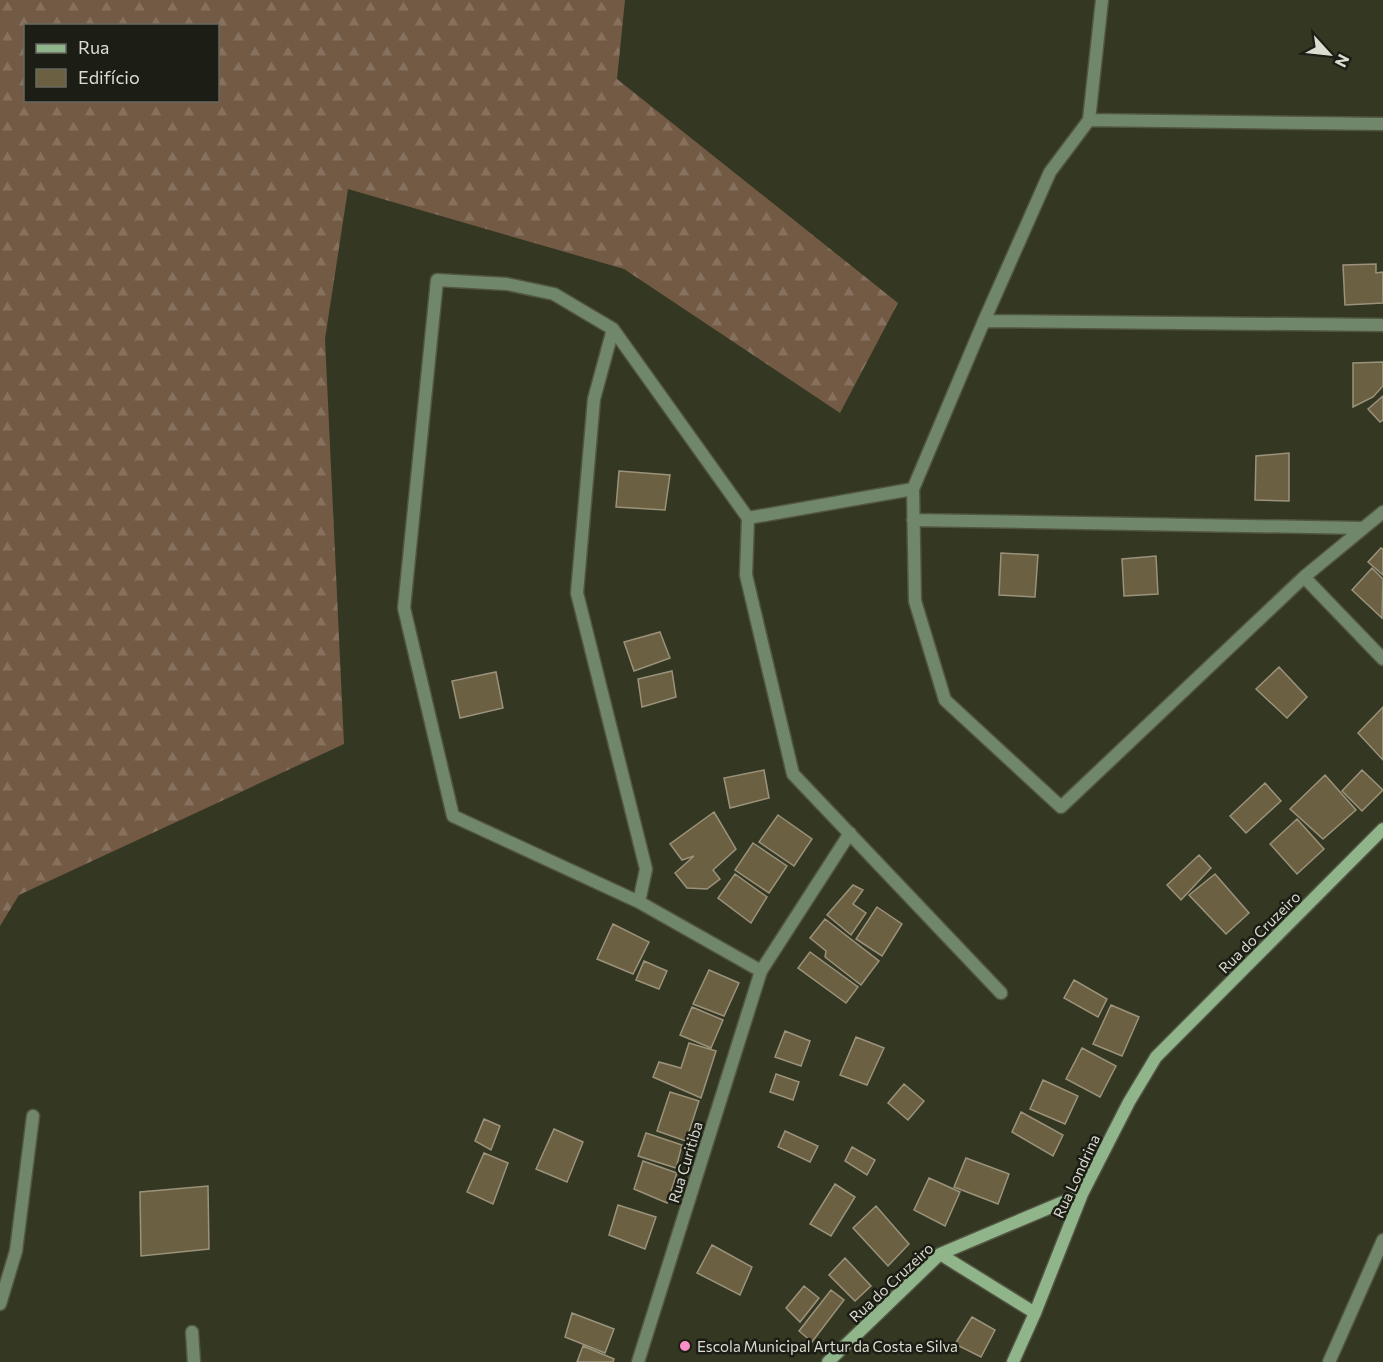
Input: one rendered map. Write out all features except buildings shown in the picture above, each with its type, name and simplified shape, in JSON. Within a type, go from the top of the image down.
[{"type":"street","points":[[1102,0],[1089,120],[1050,172],[913,489],[915,602],[945,700],[1061,807],[1304,577],[1383,512]]},
{"type":"street","points":[[1089,120],[1383,124]]},
{"type":"street","points":[[761,971],[639,902],[453,816],[404,608],[437,280],[507,284],[554,294],[613,329],[748,518],[746,575],[793,774],[1001,993]]},
{"type":"street","points":[[984,321],[1383,325]]},
{"type":"street","points":[[613,329],[594,399],[577,593],[646,868],[639,902]]},
{"type":"street","points":[[748,518],[913,489]]},
{"type":"street","points":[[913,520],[1363,528]]},
{"type":"street","points":[[1304,577],[1383,659]]},
{"type":"street","name":"Rua do Cruzeiro","points":[[1156,1057],[1383,829]]},
{"type":"street","name":"Rua Curitiba","points":[[638,1362],[761,971],[850,833]]},
{"type":"street","name":"Rua Londrina","points":[[1013,1362],[1082,1194],[1129,1102],[1156,1057]]},
{"type":"street","points":[[0,1304],[16,1251],[33,1116]]},
{"type":"street","name":"Rua do Cruzeiro","points":[[828,1362],[940,1254],[1082,1194]]},
{"type":"street","points":[[1334,1360],[1383,1240]]},
{"type":"street","points":[[940,1254],[1035,1312]]},
{"type":"street","points":[[192,1332],[194,1362]]},
{"type":"green space","points":[[0,0],[625,0],[617,79],[898,303],[840,413],[624,269],[348,189],[325,339],[344,744],[19,895],[0,926]]},
{"type":"place","name":"Escola Municipal Artur da Costa e Silva","points":[[685,1346]]}]
